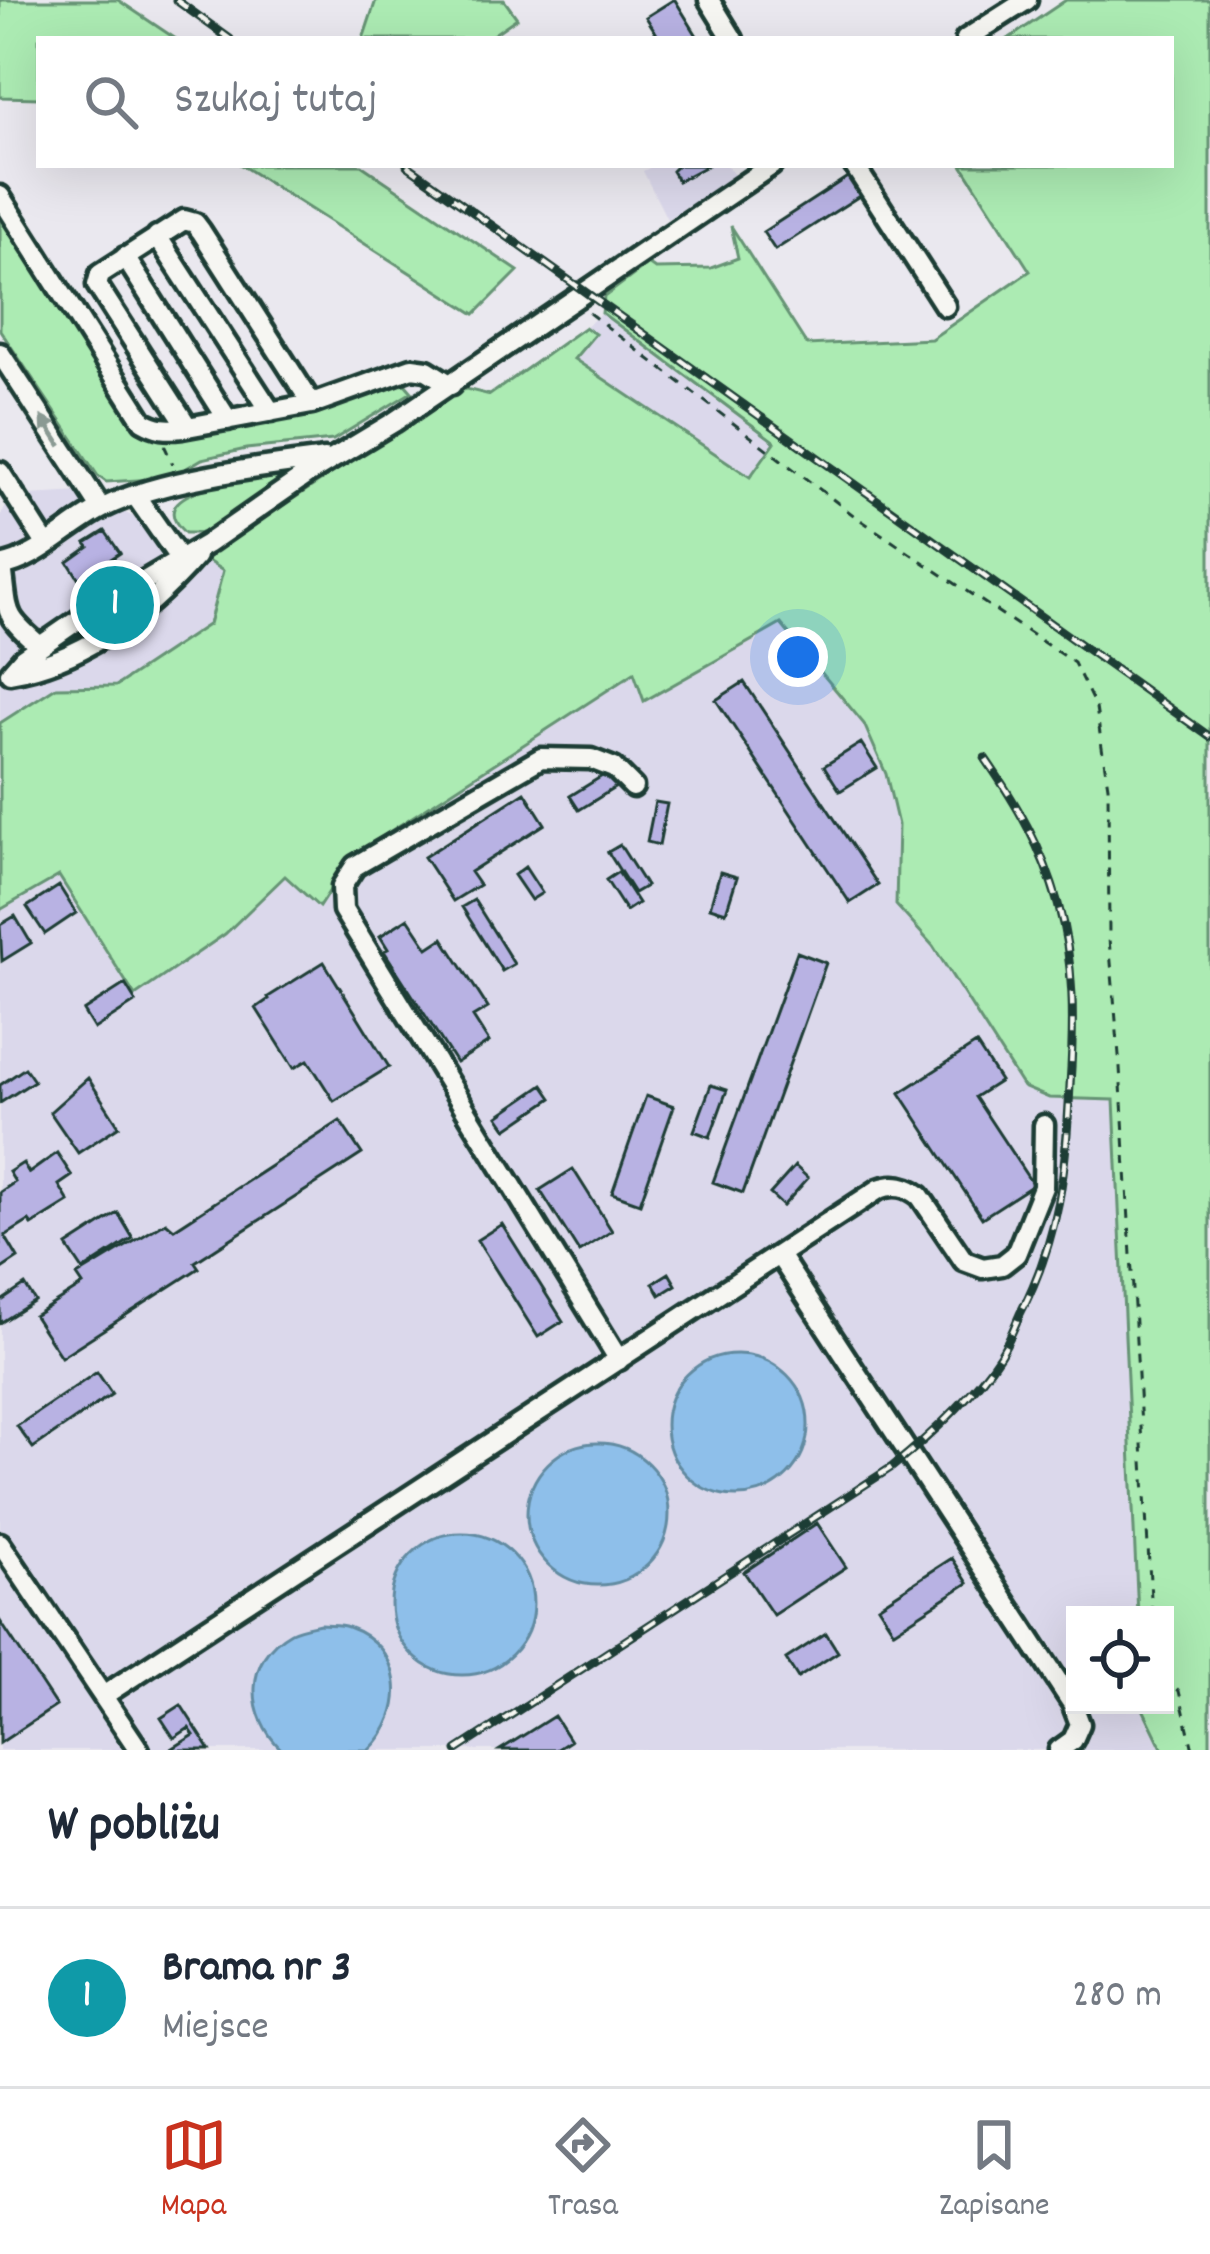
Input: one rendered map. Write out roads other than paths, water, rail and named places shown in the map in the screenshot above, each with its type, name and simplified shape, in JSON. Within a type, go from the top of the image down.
[{"type":"street","points":[[709,0],[731,36]]},
{"type":"street","points":[[972,36],[1027,0]]},
{"type":"street","points":[[5,676],[98,641],[138,614],[182,564],[207,544],[451,385],[768,168]]},
{"type":"street","points":[[856,168],[945,306]]},
{"type":"street","points":[[0,196],[143,421],[165,430],[312,404],[412,368],[427,370],[451,385]]},
{"type":"street","points":[[188,427],[97,285],[100,274],[184,220],[195,223],[312,404]]},
{"type":"street","points":[[157,236],[271,412]]},
{"type":"street","points":[[125,257],[228,420]]},
{"type":"street","points":[[0,353],[101,508]]},
{"type":"street","points":[[400,370],[431,398]]},
{"type":"street","points":[[40,646],[7,611],[1,566],[22,561],[101,508],[135,495],[336,458]]},
{"type":"street","points":[[0,472],[46,544]]},
{"type":"street","points":[[135,495],[182,564]]},
{"type":"street","points":[[5,676],[78,620],[182,564]]},
{"type":"street","points":[[619,1360],[343,910],[342,886],[355,866],[541,758],[592,759],[614,768],[633,787]]},
{"type":"street","points":[[104,1696],[879,1190],[898,1186],[920,1196],[964,1262],[983,1268],[1002,1265],[1016,1254],[1043,1187],[1044,1125]]},
{"type":"street","points":[[779,1256],[1072,1703],[1080,1724],[1078,1733],[1059,1750]]},
{"type":"street","points":[[0,1543],[139,1750]]},
{"type":"water","points":[[737,1354],[764,1360],[787,1375],[802,1398],[808,1425],[802,1452],[787,1475],[764,1490],[737,1496],[710,1490],[687,1475],[672,1452],[666,1425],[672,1398],[687,1375],[710,1360]]},
{"type":"water","points":[[598,1443],[625,1449],[648,1464],[663,1487],[669,1514],[663,1541],[648,1564],[625,1579],[598,1585],[571,1579],[548,1564],[533,1541],[527,1514],[533,1487],[548,1464],[571,1449]]},
{"type":"water","points":[[462,1533],[489,1539],[512,1554],[527,1577],[533,1604],[527,1631],[512,1654],[489,1669],[462,1675],[435,1669],[412,1654],[397,1631],[391,1604],[397,1577],[412,1554],[435,1539]]},
{"type":"water","points":[[320,1624],[345,1626],[367,1636],[390,1665],[395,1682],[391,1718],[369,1750],[282,1750],[261,1721],[255,1688],[264,1657],[291,1632]]},
{"type":"railway","points":[[176,0],[226,36]]},
{"type":"railway","points":[[411,168],[1210,737]]},
{"type":"railway","points":[[457,1750],[892,1467],[964,1400],[1006,1346],[1044,1257],[1058,1202],[1068,1116],[1072,994],[1064,926],[1037,845],[985,758]]},
{"type":"place","name":"Brama nr 3","points":[[115,605]]}]
